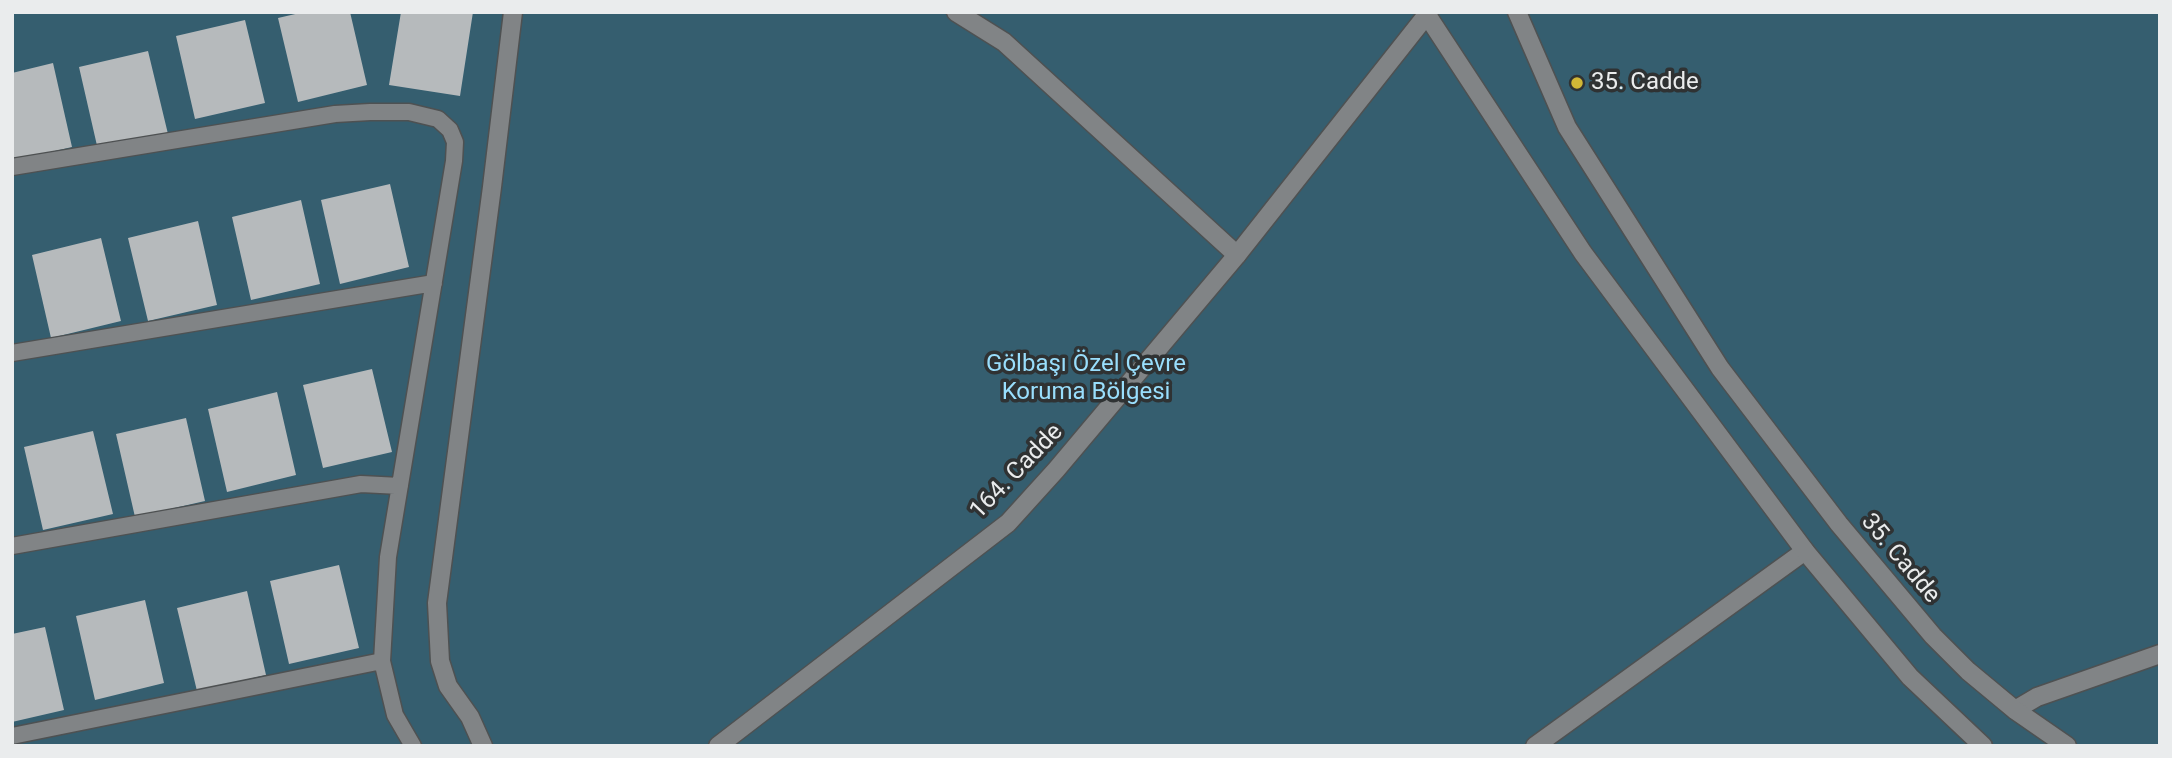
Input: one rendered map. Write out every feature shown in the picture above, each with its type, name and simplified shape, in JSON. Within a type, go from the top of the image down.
[{"type":"street","points":[[483,746],[470,718],[448,686],[440,661],[437,603],[513,12]]},
{"type":"street","points":[[956,12],[1004,42],[1237,255]]},
{"type":"street","name":"35. Cadde","points":[[1517,12],[1567,127],[1720,368],[1839,524],[1933,636],[1968,671],[2015,710],[2067,746]]},
{"type":"street","points":[[1426,13],[1583,253],[1805,551],[1910,677],[1983,746]]},
{"type":"street","name":"164. Cadde","points":[[718,746],[1008,523],[1237,255],[1426,13]]},
{"type":"street","points":[[1535,746],[1805,551]]},
{"type":"street","points":[[2015,710],[2038,697],[2160,654]]},
{"type":"lane","points":[[12,167],[335,114],[409,112],[438,119],[450,130],[455,142],[455,152],[388,557],[382,661],[395,715],[413,746]]},
{"type":"lane","points":[[12,353],[434,283]]},
{"type":"lane","points":[[12,547],[361,484],[401,486]]},
{"type":"lane","points":[[12,736],[382,661]]},
{"type":"green space","name":"Gölbaşı Özel Çevre Koruma Bölgesi","points":[[12,12],[2160,12],[2160,746],[12,746]]},
{"type":"building","points":[[304,12],[350,12],[367,85],[298,102],[278,18]]},
{"type":"building","points":[[401,12],[473,12],[460,96],[389,85]]},
{"type":"building","points":[[245,20],[265,103],[195,119],[176,36]]},
{"type":"building","points":[[148,51],[168,134],[98,150],[79,67]]},
{"type":"building","points":[[53,63],[72,147],[12,161],[12,73]]},
{"type":"building","points":[[390,184],[409,267],[340,284],[321,200]]},
{"type":"building","points":[[301,200],[320,284],[251,300],[232,217]]},
{"type":"building","points":[[198,221],[217,305],[148,321],[128,238]]},
{"type":"building","points":[[101,238],[121,321],[51,338],[32,255]]},
{"type":"building","points":[[372,369],[392,452],[323,468],[303,385]]},
{"type":"building","points":[[277,392],[296,475],[227,492],[208,409]]},
{"type":"building","points":[[186,418],[205,501],[135,517],[116,434]]},
{"type":"building","points":[[93,431],[113,514],[43,530],[24,447]]},
{"type":"building","points":[[339,565],[359,648],[289,664],[270,581]]},
{"type":"building","points":[[247,591],[266,675],[197,691],[177,608]]},
{"type":"building","points":[[145,600],[164,683],[95,700],[76,616]]},
{"type":"building","points":[[45,627],[64,710],[12,722],[12,634]]},
{"type":"place","name":"35. Cadde","points":[[1577,83]]}]
